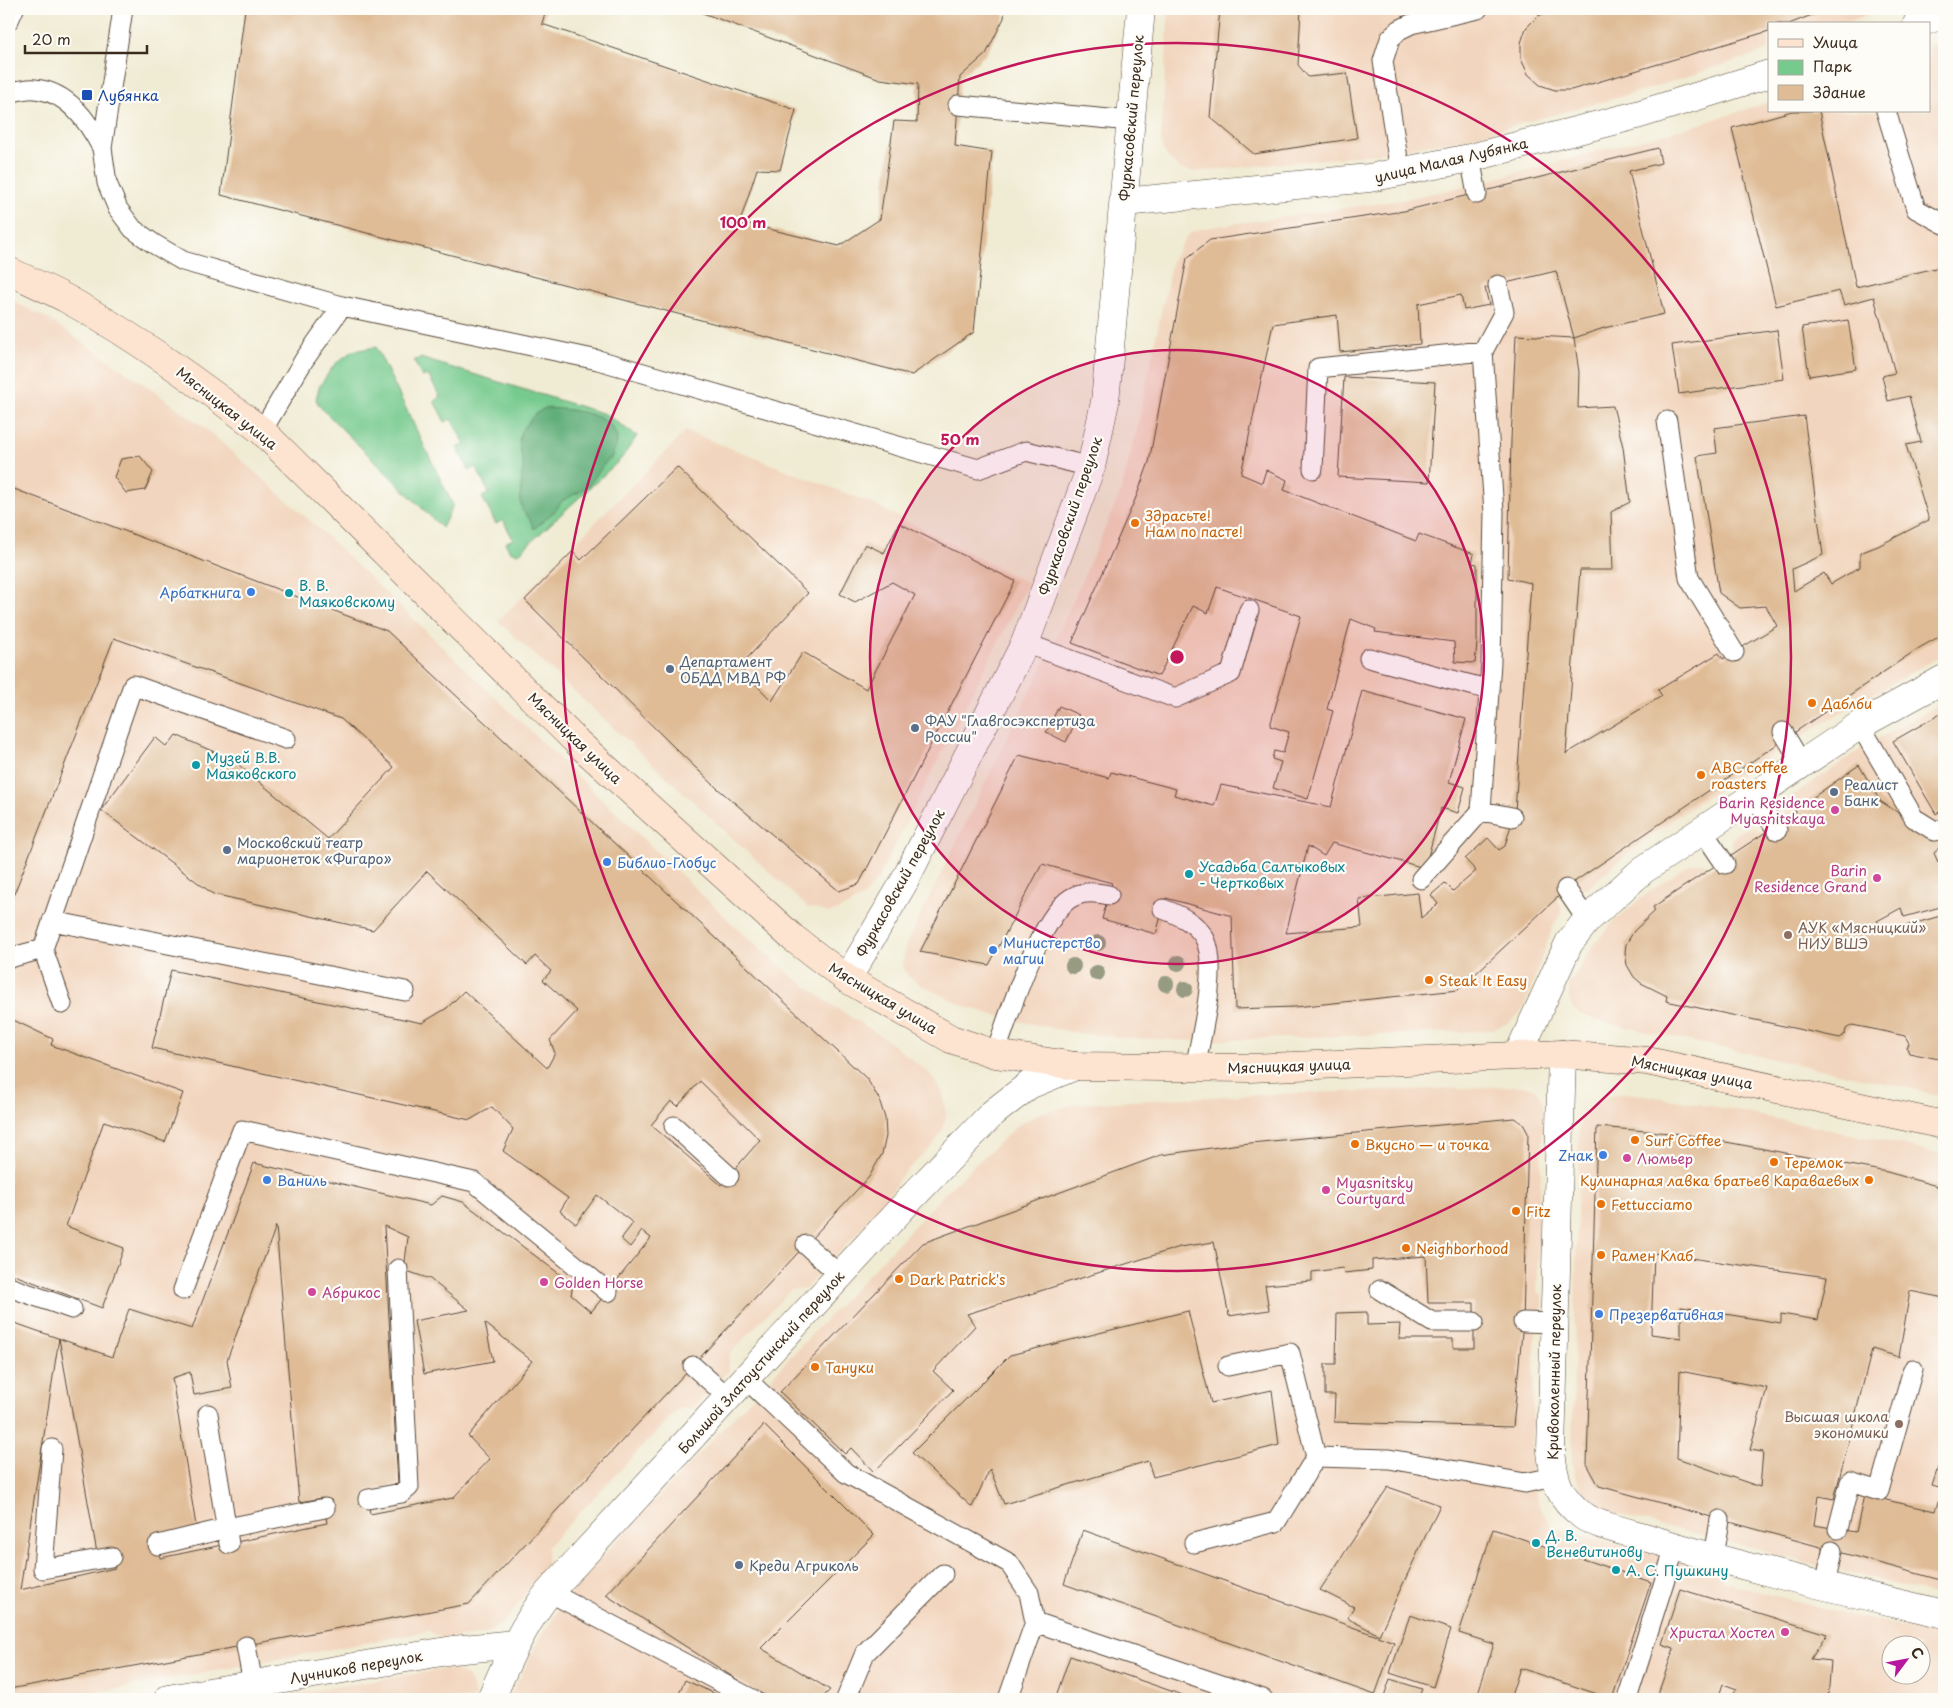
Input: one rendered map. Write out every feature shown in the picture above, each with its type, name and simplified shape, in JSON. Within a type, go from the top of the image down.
[{"type":"main road","name":"Мясницкая улица","points":[[9,271],[68,300],[146,348],[204,387],[262,432],[578,743],[793,938],[847,979],[952,1039],[995,1054],[1075,1066],[1195,1068],[1340,1065],[1562,1054],[1647,1061],[1944,1125]]},
{"type":"street","name":"Фуркасовский переулок","points":[[847,979],[903,884],[1026,643],[1091,467],[1106,402],[1141,9]]},
{"type":"street","points":[[1922,22],[1944,14]]},
{"type":"street","name":"улица Малая Лубянка","points":[[1124,202],[1369,178],[1400,172],[1470,158],[1637,115],[1768,74]]},
{"type":"street","points":[[1518,1055],[1569,943],[1587,920],[1643,870],[1860,725],[1944,679]]},
{"type":"street","name":"Кривоколенный переулок","points":[[1562,1054],[1551,1451],[1554,1476],[1565,1499],[1585,1517],[1612,1528],[1675,1547],[1825,1586],[1944,1614]]},
{"type":"street","name":"Большой Златоустинский переулок","points":[[491,1699],[515,1644],[534,1611],[549,1592],[840,1275],[993,1113],[1029,1085],[1075,1066]]},
{"type":"street","name":"Лучников переулок","points":[[168,1699],[453,1650],[515,1644]]},
{"type":"lane","points":[[9,20],[14,9]]},
{"type":"lane","points":[[123,9],[102,148],[107,183],[118,210],[133,229],[154,244],[184,261],[342,306],[598,360],[978,469],[1026,451],[1091,467]]},
{"type":"lane","points":[[1400,172],[1383,61],[1390,39],[1399,30],[1411,24],[1478,9]]},
{"type":"lane","points":[[9,93],[34,88],[48,91],[68,102],[84,117],[102,148]]},
{"type":"lane","points":[[958,105],[1131,122]]},
{"type":"lane","points":[[1886,112],[1916,209],[1944,224]]},
{"type":"lane","points":[[1470,158],[1477,194]]},
{"type":"lane","points":[[1421,880],[1481,811],[1490,690],[1494,512],[1483,351],[1504,312],[1498,285]]},
{"type":"lane","points":[[262,432],[304,360],[342,306]]},
{"type":"lane","points":[[1313,469],[1318,368],[1483,351]]},
{"type":"lane","points":[[1667,421],[1689,578],[1734,652]]},
{"type":"lane","points":[[1026,643],[1175,698],[1231,673],[1249,610]]},
{"type":"lane","points":[[1368,658],[1490,690]]},
{"type":"lane","points":[[62,1004],[43,949],[133,685],[286,739]]},
{"type":"lane","points":[[1860,725],[1914,818],[1935,831],[1944,829]]},
{"type":"lane","points":[[1783,732],[1802,764]]},
{"type":"lane","points":[[1754,796],[1777,830]]},
{"type":"lane","points":[[1481,811],[1512,817]]},
{"type":"lane","points":[[1702,830],[1725,864]]},
{"type":"lane","points":[[1566,889],[1587,920]]},
{"type":"lane","points":[[995,1054],[1045,928],[1058,910],[1074,896],[1090,892],[1109,894]]},
{"type":"lane","points":[[1163,909],[1178,914],[1194,925],[1205,939],[1211,956],[1207,1004],[1195,1068]]},
{"type":"lane","points":[[52,921],[405,992]]},
{"type":"lane","points":[[9,958],[43,949]]},
{"type":"lane","points":[[674,1126],[729,1176]]},
{"type":"lane","points":[[183,1290],[242,1130],[474,1182],[608,1292]]},
{"type":"lane","points":[[806,1244],[840,1275]]},
{"type":"lane","points":[[368,1500],[402,1493],[409,1487],[398,1269]]},
{"type":"lane","points":[[9,1287],[72,1309]]},
{"type":"lane","points":[[1380,1290],[1432,1322],[1474,1322]]},
{"type":"lane","points":[[1522,1322],[1554,1323]]},
{"type":"lane","points":[[1194,1543],[1276,1522],[1316,1457],[1290,1353],[1228,1366]]},
{"type":"lane","points":[[693,1366],[738,1388],[846,1473],[1008,1563],[1029,1593],[1035,1622],[1008,1699]]},
{"type":"lane","points":[[1838,1529],[1850,1482],[1879,1491],[1914,1369]]},
{"type":"lane","points":[[208,1414],[228,1536]]},
{"type":"lane","points":[[52,1448],[43,1568],[111,1557]]},
{"type":"lane","points":[[1316,1457],[1389,1460],[1525,1483],[1554,1476]]},
{"type":"lane","points":[[158,1545],[228,1536],[325,1508]]},
{"type":"lane","points":[[1714,1557],[1720,1520]]},
{"type":"lane","points":[[1626,1699],[1675,1547]]},
{"type":"lane","points":[[1825,1586],[1832,1551]]},
{"type":"lane","points":[[846,1699],[865,1653],[943,1574]]},
{"type":"lane","points":[[549,1592],[752,1699]]},
{"type":"lane","points":[[1035,1622],[1263,1699]]},
{"type":"lane","points":[[246,1646],[253,1684]]},
{"type":"shaded area","points":[[1169,9],[1883,9],[1847,22],[1768,22],[1768,50],[1639,92],[1467,138],[1367,155],[1193,172],[1179,168],[1169,159],[1163,150],[1161,139]]},
{"type":"shaded area","points":[[1944,41],[1944,654],[1850,707],[1747,770],[1649,836],[1586,889],[1574,882],[1556,898],[1561,908],[1561,913],[1552,929],[1525,1005],[1518,1015],[1506,1024],[1496,1028],[1485,1031],[1200,1041],[1129,1038],[1077,1033],[1008,1019],[964,1006],[921,985],[908,976],[903,968],[906,945],[1060,630],[1120,494],[1136,433],[1172,261],[1186,237],[1192,232],[1204,228],[1402,200],[1475,184],[1700,124],[1768,102],[1768,112],[1930,112],[1930,47]]},
{"type":"shaded area","points":[[9,299],[50,320],[206,429],[318,528],[745,936],[790,974],[833,1006],[881,1036],[929,1073],[943,1093],[946,1116],[942,1132],[933,1145],[901,1176],[884,1205],[805,1289],[790,1290],[729,1355],[729,1371],[693,1408],[678,1409],[548,1546],[546,1565],[505,1622],[486,1634],[443,1639],[429,1631],[61,1699],[9,1699]]},
{"type":"shaded area","points":[[686,431],[871,503],[1028,583],[878,879],[862,898],[830,913],[807,907],[498,621]]},
{"type":"shaded area","points":[[1944,702],[1944,1096],[1598,1021],[1580,1014],[1573,1008],[1569,999],[1569,985],[1594,944],[1616,919],[1649,892],[1687,866],[1703,863],[1713,872],[1736,857],[1731,845],[1734,837],[1740,831],[1754,827],[1766,837],[1788,823],[1784,816],[1784,808],[1792,796],[1870,743]]},
{"type":"shaded area","points":[[1526,1086],[1533,1088],[1542,1099],[1543,1107],[1537,1292],[1542,1295],[1542,1309],[1536,1312],[1531,1465],[1534,1492],[1543,1512],[1553,1527],[1715,1571],[1724,1582],[1827,1610],[1919,1630],[1934,1623],[1944,1626],[1944,1699],[509,1699],[542,1634],[578,1582],[949,1189],[1017,1126],[1040,1113],[1077,1104],[1248,1095]]},
{"type":"shaded area","points":[[1622,1093],[1727,1109],[1893,1143],[1944,1156],[1944,1597],[1608,1512],[1594,1504],[1581,1491],[1574,1476],[1572,1458],[1579,1126],[1582,1117],[1598,1101]]},
{"type":"shaded area","points":[[445,1669],[457,1671],[467,1676],[472,1685],[475,1699],[264,1699]]},
{"type":"green space","points":[[376,347],[453,505],[442,528],[319,406],[316,399],[319,387],[334,365],[352,351]]},
{"type":"green space","points":[[420,358],[605,414],[637,436],[621,459],[518,554],[510,551],[505,543],[513,539],[503,520],[496,524],[482,497],[489,493],[476,467],[469,470],[457,448],[465,444],[451,419],[445,422],[434,401],[440,397],[428,375],[422,377],[414,361]]},
{"type":"green space","points":[[545,408],[577,411],[600,418],[609,424],[615,432],[617,442],[610,460],[608,459],[589,485],[562,501],[556,510],[534,529],[529,518],[522,510],[520,497],[523,465],[519,442],[521,431],[535,414]]},
{"type":"building","points":[[245,9],[546,9],[542,24],[796,110],[780,170],[757,169],[740,222],[839,246],[880,219],[894,121],[917,122],[918,84],[880,79],[692,9],[1005,9],[1004,18],[986,54],[960,77],[955,146],[992,152],[974,332],[912,375],[221,195]]},
{"type":"building","points":[[1220,9],[1301,9],[1298,65],[1308,77],[1347,73],[1357,138],[1254,154],[1210,117]]},
{"type":"building","points":[[1555,9],[1827,9],[1794,22],[1768,22],[1768,31],[1571,90],[1555,90],[1540,85],[1528,74],[1521,59],[1521,43],[1526,28],[1538,16]]},
{"type":"building","points":[[1788,112],[1819,112],[1856,287],[1944,266],[1944,634],[1919,648],[1574,882],[1458,990],[1295,1007],[1235,1009],[1232,916],[1166,898],[1156,934],[1102,919],[1112,883],[1042,864],[989,965],[920,952],[1019,755],[1109,778],[1111,772],[1176,789],[1174,795],[1214,806],[1221,785],[1331,807],[1362,691],[1466,719],[1449,782],[1465,787],[1458,813],[1441,808],[1425,868],[1332,843],[1324,856],[1308,846],[1286,933],[1362,927],[1359,899],[1418,893],[1421,918],[1438,904],[1431,895],[1445,883],[1453,891],[1476,871],[1465,859],[1488,838],[1499,850],[1505,846],[1515,811],[1531,583],[1508,578],[1511,440],[1516,335],[1574,338],[1579,372],[1578,408],[1613,406],[1623,447],[1630,502],[1611,512],[1613,570],[1580,570],[1566,754],[1662,696],[1658,690],[1719,653],[1723,659],[1777,626],[1766,606],[1740,608],[1719,593],[1697,456],[1717,453],[1714,428],[1804,416],[1823,555],[1792,569],[1794,591],[1824,573],[1831,584],[1860,567],[1860,553],[1929,520],[1906,445],[1921,442],[1909,396],[1888,401],[1882,376],[1895,373],[1874,297],[1844,305],[1839,291],[1776,306],[1732,128]]},
{"type":"building","points":[[1658,148],[1661,163],[1629,171],[1664,314],[1604,328],[1574,338],[1556,271],[1485,288],[1489,305],[1464,310],[1461,295],[1418,304],[1420,344],[1340,352],[1337,315],[1273,324],[1241,474],[1262,483],[1266,470],[1287,480],[1284,490],[1416,541],[1419,534],[1474,554],[1472,563],[1477,564],[1477,643],[1475,663],[1455,662],[1454,642],[1375,632],[1376,629],[1351,619],[1327,709],[1333,711],[1308,799],[1273,788],[1281,762],[1272,759],[1274,751],[1283,753],[1289,732],[1270,726],[1301,616],[1217,587],[1208,613],[1193,606],[1159,676],[1072,643],[1137,495],[1149,462],[1187,258],[1210,240],[1404,211]]},
{"type":"building","points":[[1848,320],[1856,369],[1809,376],[1802,327]]},
{"type":"building","points":[[1777,330],[1784,379],[1679,394],[1672,345]]},
{"type":"building","points":[[1344,377],[1435,382],[1429,482],[1338,477]]},
{"type":"building","points":[[140,456],[153,472],[145,490],[126,493],[114,477],[121,459]]},
{"type":"building","points":[[677,467],[808,593],[739,667],[772,701],[803,652],[866,689],[915,595],[892,582],[855,602],[840,594],[865,544],[884,553],[899,523],[1015,581],[859,884],[839,891],[717,788],[525,600],[573,551],[581,560]]},
{"type":"building","points":[[9,487],[387,631],[867,1079],[879,1099],[885,1118],[886,1136],[882,1154],[869,1177],[469,1604],[9,1689],[9,1321],[59,1338],[20,1590],[115,1568],[108,1549],[97,1553],[59,1339],[112,1357],[129,1309],[192,1329],[254,1163],[431,1205],[442,1196],[463,1202],[573,1284],[571,1295],[591,1312],[651,1238],[642,1231],[630,1247],[621,1239],[633,1223],[597,1195],[576,1224],[560,1211],[568,1198],[503,1151],[513,1129],[492,1107],[470,1120],[152,1048],[171,970],[422,1023],[447,1008],[464,991],[547,1068],[555,1053],[550,1040],[577,1011],[543,980],[551,971],[535,956],[527,965],[427,871],[373,930],[213,894],[101,810],[155,737],[167,747],[176,735],[234,761],[328,839],[394,767],[341,719],[114,638],[9,907]],"holes":[[[700,1081],[760,1140],[721,1185],[651,1125],[671,1101],[678,1106]],[[276,1226],[299,1502],[323,1498],[327,1523],[160,1558],[158,1545],[197,1532],[172,1378],[190,1372],[194,1395],[232,1388],[227,1360]],[[384,1226],[408,1237],[404,1270],[430,1279],[469,1310],[414,1321],[424,1374],[493,1361],[485,1323],[532,1361],[468,1436],[490,1459],[453,1498],[370,1514],[367,1490],[398,1484]]]},
{"type":"building","points":[[1059,706],[1079,715],[1066,742],[1046,732]]},
{"type":"building","points":[[1944,712],[1944,809],[1936,814],[1893,741]]},
{"type":"building","name":"АУК «Мясницкий» НИУ ВШЭ","points":[[1859,765],[1880,801],[1944,842],[1934,853],[1938,862],[1944,861],[1944,906],[1904,917],[1901,908],[1877,921],[1884,932],[1944,915],[1944,1060],[1909,1053],[1907,1048],[1909,1043],[1905,1036],[1878,1030],[1852,1025],[1846,1029],[1845,1034],[1840,1038],[1666,1001],[1667,996],[1641,983],[1634,977],[1627,965],[1626,944],[1634,931],[1655,911],[1653,907],[1796,812],[1795,810]]},
{"type":"building","points":[[9,1018],[53,1039],[51,1045],[183,1093],[165,1142],[104,1121],[66,1226],[124,1248],[102,1308],[9,1273]]},
{"type":"building","points":[[1514,1118],[1523,1124],[1528,1133],[1523,1322],[1513,1427],[1334,1422],[1335,1395],[1325,1395],[1325,1364],[1336,1364],[1337,1313],[1367,1312],[1367,1325],[1400,1324],[1399,1339],[1453,1339],[1453,1348],[1474,1348],[1474,1303],[1428,1303],[1426,1256],[1372,1260],[1372,1270],[1344,1273],[1343,1268],[1312,1272],[1312,1281],[1265,1285],[1269,1310],[1229,1316],[1214,1242],[1180,1247],[967,1314],[975,1326],[933,1371],[953,1390],[874,1472],[851,1448],[845,1454],[780,1392],[923,1243],[1161,1155],[1240,1144]]},
{"type":"building","points":[[1597,1127],[1683,1134],[1887,1172],[1944,1188],[1944,1298],[1910,1291],[1899,1357],[1872,1349],[1834,1499],[1818,1496],[1814,1525],[1856,1532],[1864,1495],[1935,1511],[1943,1489],[1932,1486],[1944,1449],[1944,1581],[1599,1486],[1587,1464]],"holes":[[[1654,1253],[1827,1277],[1818,1320],[1781,1314],[1781,1323],[1681,1307],[1681,1338],[1651,1334]],[[1680,1371],[1767,1388],[1750,1450],[1763,1452],[1760,1487],[1677,1458]]]},
{"type":"building","points":[[1188,1311],[1211,1403],[1272,1390],[1279,1445],[1153,1477],[1148,1461],[1004,1504],[990,1469],[972,1507],[912,1453],[1010,1355]]},
{"type":"building","name":"Креди Агриколь","points":[[764,1425],[874,1535],[761,1648],[830,1690],[821,1699],[773,1699],[750,1688],[606,1595]]},
{"type":"building","points":[[1388,1487],[1440,1505],[1379,1635],[1347,1618],[1354,1607],[1320,1590]]},
{"type":"building","points":[[1493,1529],[1651,1582],[1612,1699],[1520,1668],[1510,1699],[1486,1699],[1477,1696],[1494,1644],[1459,1633]]},
{"type":"building","points":[[1083,1530],[1394,1642],[1375,1695],[1064,1584]]},
{"type":"building","points":[[1680,1589],[1827,1634],[1811,1659],[1831,1661],[1828,1699],[1730,1699],[1737,1689],[1723,1684],[1718,1699],[1675,1699],[1658,1694],[1674,1648],[1662,1644]]},
{"type":"building","points":[[1410,1615],[1451,1629],[1433,1687],[1390,1673]]},
{"type":"building","points":[[1070,1656],[1194,1699],[1055,1699]]},
{"type":"building","points":[[1390,1679],[1422,1689],[1418,1699],[1383,1699]]},
{"type":"building","points":[[685,1680],[726,1699],[676,1699]]},
{"type":"place","name":"Лубянка","points":[[87,95]]},
{"type":"place","name":"Здрасьте! Нам по пасте!","points":[[1135,523]]},
{"type":"place","name":"Арбаткнига","points":[[251,592]]},
{"type":"place","name":"В. В. Маяковскому","points":[[289,593]]},
{"type":"place","name":"Департамент ОБДД МВД РФ","points":[[670,669]]},
{"type":"place","name":"Даблби","points":[[1812,703]]},
{"type":"place","name":"ФАУ \"Главгосэкспертиза России\"","points":[[915,728]]},
{"type":"place","name":"Музей В.В. Маяковского","points":[[196,765]]},
{"type":"place","name":"ABC coffee roasters","points":[[1701,775]]},
{"type":"place","name":"Реалист Банк","points":[[1834,792]]},
{"type":"place","name":"Barin Residence Myasnitskaya","points":[[1835,810]]},
{"type":"place","name":"Московский театр марионеток «Фигаро»","points":[[227,850]]},
{"type":"place","name":"Библио-Глобус","points":[[607,862]]},
{"type":"place","name":"Усадьба Салтыковых - Чертковых","points":[[1189,874]]},
{"type":"place","name":"Barin Residence Grand","points":[[1877,878]]},
{"type":"place","name":"АУК «Мясницкий» НИУ ВШЭ","points":[[1788,935]]},
{"type":"place","name":"Министерство магии","points":[[993,950]]},
{"type":"place","name":"Steak It Easy","points":[[1429,980]]},
{"type":"place","name":"Surf Coffee","points":[[1635,1140]]},
{"type":"place","name":"Вкусно — и точка","points":[[1355,1144]]},
{"type":"place","name":"Zнак","points":[[1603,1155]]},
{"type":"place","name":"Люмьер","points":[[1627,1158]]},
{"type":"place","name":"Теремок","points":[[1774,1162]]},
{"type":"place","name":"Ваниль","points":[[267,1180]]},
{"type":"place","name":"Кулинарная лавка братьев Караваевых","points":[[1869,1180]]},
{"type":"place","name":"Myasnitsky Courtyard","points":[[1326,1190]]},
{"type":"place","name":"Fettucciamo","points":[[1601,1204]]},
{"type":"place","name":"Fitz","points":[[1516,1211]]},
{"type":"place","name":"Neighborhood","points":[[1406,1248]]},
{"type":"place","name":"Рамен Клаб","points":[[1601,1255]]},
{"type":"place","name":"Dark Patrick's","points":[[899,1279]]},
{"type":"place","name":"Golden Horse","points":[[544,1282]]},
{"type":"place","name":"Абрикос","points":[[312,1292]]},
{"type":"place","name":"Презервативная","points":[[1599,1314]]},
{"type":"place","name":"Тануки","points":[[815,1367]]},
{"type":"place","name":"Высшая школа экономики","points":[[1899,1424]]},
{"type":"place","name":"Д. В. Веневитинову","points":[[1536,1543]]},
{"type":"place","name":"Креди Агриколь","points":[[739,1565]]},
{"type":"place","name":"А. С. Пушкину","points":[[1616,1570]]},
{"type":"place","name":"Христал Хостел","points":[[1785,1632]]}]
